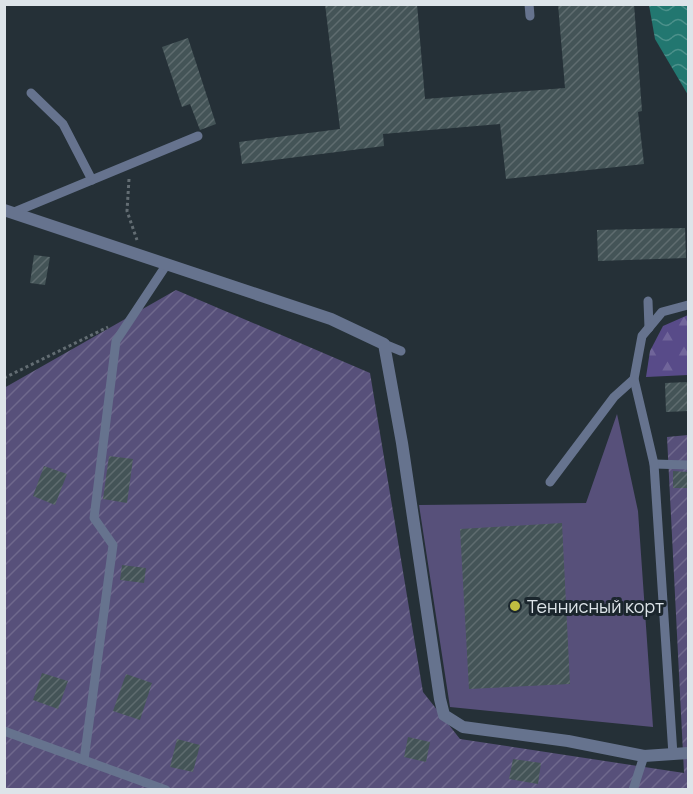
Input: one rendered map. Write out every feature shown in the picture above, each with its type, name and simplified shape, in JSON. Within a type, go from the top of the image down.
[{"type":"street","points":[[8,212],[332,319],[384,344],[402,443],[444,715],[463,727],[568,741],[644,756],[688,753]]},
{"type":"lane","points":[[529,4],[530,16]]},
{"type":"lane","points":[[31,93],[63,124],[92,180]]},
{"type":"lane","points":[[8,212],[198,136]]},
{"type":"lane","points":[[84,760],[113,545],[94,518],[116,340],[162,263]]},
{"type":"lane","points":[[648,301],[649,328]]},
{"type":"lane","points":[[673,755],[654,464],[634,379],[642,336],[662,312],[688,305]]},
{"type":"lane","points":[[384,344],[401,351]]},
{"type":"lane","points":[[550,482],[614,397],[634,379]]},
{"type":"lane","points":[[654,464],[688,465]]},
{"type":"lane","points":[[448,724],[463,727]]},
{"type":"lane","points":[[4,731],[165,789]]},
{"type":"lane","points":[[633,789],[644,756]]},
{"type":"path","points":[[138,161],[129,179],[127,211],[137,241],[162,263]]},
{"type":"path","points":[[4,378],[108,328],[114,319]]},
{"type":"green space","points":[[688,315],[688,375],[646,377],[650,351],[663,326]]},
{"type":"shaded area","points":[[176,290],[370,373],[423,692],[460,739],[684,773],[667,437],[688,435],[688,789],[5,789],[4,388]]},
{"type":"shaded area","points":[[617,414],[638,511],[653,727],[450,707],[419,505],[586,503]]},
{"type":"water","points":[[649,5],[688,5],[688,95],[655,39]]},
{"type":"building","points":[[325,4],[417,4],[425,99],[565,88],[558,4],[634,4],[642,111],[638,112],[644,164],[506,179],[500,124],[383,134],[384,146],[242,164],[239,142],[340,129]]},
{"type":"building","points":[[188,38],[216,124],[200,130],[190,104],[182,107],[162,47]]},
{"type":"building","points":[[685,228],[686,258],[598,261],[597,230]]},
{"type":"building","points":[[34,255],[50,257],[45,285],[30,283]]},
{"type":"building","points":[[688,382],[688,411],[666,412],[665,383]]},
{"type":"building","points":[[109,456],[133,459],[127,503],[103,499]]},
{"type":"building","points":[[44,466],[67,474],[55,505],[33,496]]},
{"type":"building","points":[[673,471],[688,472],[688,488],[673,488]]},
{"type":"building","name":"Теннисный корт","points":[[562,523],[570,684],[469,689],[460,529]]},
{"type":"building","points":[[122,565],[146,568],[144,583],[120,580]]},
{"type":"building","points":[[42,673],[68,681],[58,709],[33,700]]},
{"type":"building","points":[[126,674],[152,683],[140,720],[113,711]]},
{"type":"building","points":[[408,737],[430,742],[426,762],[404,757]]},
{"type":"building","points":[[177,739],[200,745],[193,772],[170,767]]},
{"type":"building","points":[[513,759],[541,763],[538,784],[509,779]]},
{"type":"place","name":"Теннисный корт","points":[[515,606]]}]
